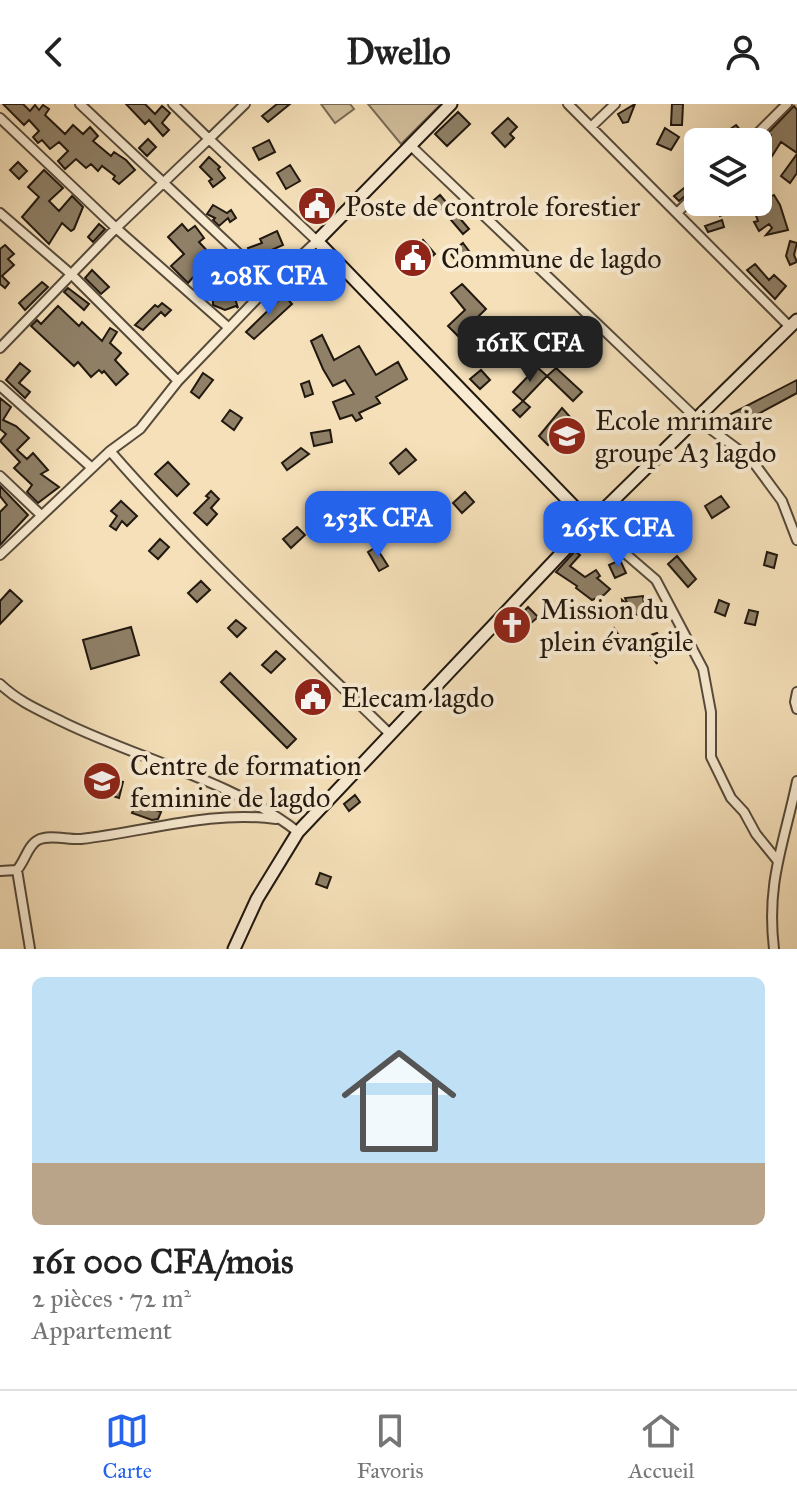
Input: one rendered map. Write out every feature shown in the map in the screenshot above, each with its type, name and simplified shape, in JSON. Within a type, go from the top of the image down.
[{"type":"main road","points":[[451,104],[317,241],[590,523]]},
{"type":"main road","points":[[234,949],[257,899],[298,832],[590,523],[794,324]]},
{"type":"street","points":[[80,104],[271,284]]},
{"type":"street","points":[[0,555],[110,451],[140,429],[178,381],[317,241],[173,104]]},
{"type":"street","points":[[0,348],[116,228],[245,104]]},
{"type":"street","points":[[568,104],[794,324]]},
{"type":"street","points":[[591,127],[615,104]]},
{"type":"street","points":[[763,128],[787,104]]},
{"type":"street","points":[[0,118],[116,228],[229,328]]},
{"type":"street","points":[[410,145],[697,419],[751,459],[782,501],[797,540]]},
{"type":"street","points":[[678,212],[684,206]]},
{"type":"street","points":[[0,213],[72,275],[178,381]]},
{"type":"street","points":[[0,386],[92,468]]},
{"type":"street","points":[[110,451],[165,511],[390,734]]},
{"type":"street","points":[[0,476],[41,515]]},
{"type":"street","points":[[590,523],[656,580],[703,669],[711,712],[711,757],[731,798],[777,860]]},
{"type":"street","points":[[0,684],[23,704],[105,743],[224,789],[283,820],[298,832]]},
{"type":"street","points":[[797,692],[797,709]]},
{"type":"street","points":[[774,949],[772,890],[797,781]]},
{"type":"street","points":[[30,949],[17,870],[33,843],[44,838],[95,837],[209,817],[283,820]]},
{"type":"street","points":[[0,871],[17,870]]},
{"type":"shaded area","points":[[321,104],[350,104],[354,109],[335,123]]},
{"type":"shaded area","points":[[368,104],[441,104],[401,144]]},
{"type":"building","points":[[3,104],[23,104],[30,111],[35,105],[39,110],[43,105],[49,109],[45,115],[65,134],[73,125],[83,134],[90,127],[98,136],[93,141],[111,156],[114,152],[126,160],[135,170],[119,184],[113,179],[115,176],[102,166],[98,171],[91,164],[86,168],[76,159],[65,169],[58,161],[68,151],[59,142],[50,149],[42,140],[38,143],[33,137],[39,131],[29,120],[24,125]]},
{"type":"building","points":[[126,104],[145,104],[155,114],[162,106],[170,113],[162,123],[169,130],[163,136],[149,120],[145,124]]},
{"type":"building","points":[[277,104],[290,104],[268,122],[262,116]]},
{"type":"building","points":[[635,104],[628,122],[623,123],[618,114]]},
{"type":"building","points":[[672,104],[683,104],[682,125],[671,125]]},
{"type":"building","points":[[794,106],[797,110],[797,153],[781,142],[772,156],[772,129]]},
{"type":"building","points":[[458,112],[470,124],[447,146],[435,134]]},
{"type":"building","points":[[508,118],[517,127],[510,134],[514,138],[505,147],[492,133]]},
{"type":"building","points":[[665,128],[679,137],[671,150],[657,144]]},
{"type":"building","points":[[148,139],[156,147],[147,156],[139,148]]},
{"type":"building","points":[[269,140],[275,152],[259,160],[253,148]]},
{"type":"building","points":[[797,154],[797,173],[790,183],[781,176]]},
{"type":"building","points":[[209,157],[220,167],[218,169],[225,178],[213,187],[209,181],[212,179],[200,167]]},
{"type":"building","points":[[18,162],[27,171],[19,179],[10,170]]},
{"type":"building","points":[[290,165],[300,181],[286,189],[277,173]]},
{"type":"building","points":[[44,170],[63,188],[49,201],[59,211],[72,196],[83,207],[74,229],[71,231],[62,223],[49,244],[22,217],[39,197],[28,187]]},
{"type":"building","points":[[684,188],[684,197],[679,201],[674,196]]},
{"type":"building","points":[[440,195],[469,229],[463,234],[434,200]]},
{"type":"building","points":[[772,196],[780,205],[788,230],[766,235],[772,228],[769,224],[759,231],[754,222],[758,221],[756,216],[772,216]]},
{"type":"building","points":[[213,205],[227,213],[231,210],[236,218],[230,222],[228,218],[219,226],[213,220],[215,218],[207,214]]},
{"type":"building","points":[[722,220],[724,227],[708,232],[705,226]]},
{"type":"building","points":[[99,224],[105,229],[93,242],[88,237]]},
{"type":"building","points":[[182,224],[188,231],[195,226],[204,238],[199,242],[212,256],[188,283],[171,266],[184,254],[168,237]]},
{"type":"building","points":[[277,231],[283,245],[260,255],[263,263],[260,264],[248,248],[262,243],[260,239]]},
{"type":"building","points":[[423,240],[435,254],[411,274],[401,262]]},
{"type":"building","points":[[790,241],[797,243],[794,255],[797,262],[790,265],[786,256]]},
{"type":"building","points":[[463,243],[472,255],[459,265],[450,253]]},
{"type":"building","points":[[5,245],[14,254],[8,259],[14,265],[2,276],[9,283],[5,288],[0,284],[0,249]]},
{"type":"building","points":[[755,264],[769,280],[774,275],[786,286],[775,299],[747,270]]},
{"type":"building","points":[[92,270],[109,287],[101,294],[85,278]]},
{"type":"building","points":[[42,282],[48,287],[25,310],[19,303]]},
{"type":"building","points":[[224,284],[233,292],[238,308],[225,310],[213,305],[213,296],[224,295],[219,290]]},
{"type":"building","points":[[462,284],[486,309],[458,336],[448,326],[465,310],[451,293]]},
{"type":"building","points":[[68,288],[89,304],[84,310],[64,292]]},
{"type":"building","points":[[284,295],[292,304],[254,339],[246,332]]},
{"type":"building","points":[[162,303],[171,310],[165,316],[161,312],[143,330],[135,325],[155,305],[158,307]]},
{"type":"building","points":[[58,306],[79,326],[82,322],[102,341],[110,328],[117,332],[110,343],[121,353],[115,360],[128,374],[116,385],[104,371],[99,370],[91,377],[78,362],[74,366],[31,326],[37,320],[41,324]]},
{"type":"building","points":[[322,335],[334,360],[359,346],[376,375],[398,362],[407,379],[376,397],[380,403],[359,413],[362,418],[356,421],[352,415],[340,419],[333,402],[354,394],[345,380],[333,386],[323,369],[311,341]]},
{"type":"building","points":[[563,341],[574,351],[558,367],[548,357]]},
{"type":"building","points":[[20,363],[30,371],[19,383],[30,392],[25,398],[6,380]]},
{"type":"building","points":[[537,367],[547,376],[523,401],[513,392]]},
{"type":"building","points":[[556,368],[582,392],[573,401],[547,376]]},
{"type":"building","points":[[481,370],[490,380],[480,389],[470,379]]},
{"type":"building","points":[[203,373],[213,380],[199,398],[191,392]]},
{"type":"building","points":[[797,380],[797,393],[732,428],[727,416]]},
{"type":"building","points":[[309,381],[313,394],[305,397],[301,384]]},
{"type":"building","points":[[0,398],[11,407],[3,420],[16,426],[29,438],[17,450],[27,459],[33,453],[48,470],[41,474],[59,487],[38,503],[27,492],[32,485],[14,468],[20,462],[0,441],[6,434],[0,429]]},
{"type":"building","points":[[523,401],[530,407],[520,417],[513,410]]},
{"type":"building","points":[[562,408],[572,419],[563,426],[579,441],[570,451],[556,437],[548,445],[539,436]]},
{"type":"building","points":[[230,410],[242,418],[234,430],[222,421]]},
{"type":"building","points":[[330,430],[332,442],[314,446],[311,433]]},
{"type":"building","points":[[301,448],[309,454],[287,470],[282,463]]},
{"type":"building","points":[[406,449],[416,460],[399,474],[390,463]]},
{"type":"building","points":[[168,462],[189,484],[177,496],[155,474]]},
{"type":"building","points":[[0,486],[28,515],[0,545],[0,512],[7,505],[0,496]]},
{"type":"building","points":[[211,491],[219,499],[211,508],[217,514],[207,525],[194,513],[209,498],[206,496]]},
{"type":"building","points":[[465,492],[474,502],[462,513],[453,503]]},
{"type":"building","points":[[721,496],[729,507],[712,518],[705,506]]},
{"type":"building","points":[[121,501],[137,516],[127,526],[122,521],[116,530],[110,526],[117,516],[111,511]]},
{"type":"building","points":[[297,527],[305,535],[291,548],[283,539]]},
{"type":"building","points":[[160,539],[169,547],[158,559],[149,551]]},
{"type":"building","points":[[376,547],[388,566],[379,571],[368,552]]},
{"type":"building","points":[[575,551],[580,555],[570,566],[585,577],[596,570],[600,576],[597,578],[610,589],[604,595],[592,600],[556,572]]},
{"type":"building","points":[[767,552],[777,555],[774,568],[764,565]]},
{"type":"building","points":[[677,556],[696,579],[688,587],[668,564]]},
{"type":"building","points":[[620,560],[626,573],[615,578],[609,565]]},
{"type":"building","points":[[201,581],[210,590],[197,602],[188,593]]},
{"type":"building","points":[[10,590],[22,601],[0,624],[0,601]]},
{"type":"building","points":[[643,596],[645,614],[624,616],[622,600],[628,605],[625,598]]},
{"type":"building","points":[[719,600],[729,604],[725,616],[715,612]]},
{"type":"building","points":[[528,607],[538,617],[511,640],[501,629],[511,619],[514,622]]},
{"type":"building","points":[[749,610],[758,612],[755,625],[745,623]]},
{"type":"building","points":[[236,620],[246,628],[237,637],[228,628]]},
{"type":"building","points":[[131,627],[139,655],[91,669],[83,640]]},
{"type":"building","points":[[614,628],[627,647],[619,652],[606,635]]},
{"type":"building","points":[[657,633],[651,640],[657,664],[638,639]]},
{"type":"building","points":[[276,651],[285,659],[271,673],[262,665]]},
{"type":"building","points":[[230,673],[296,739],[287,748],[221,682]]},
{"type":"building","points":[[322,690],[331,698],[317,715],[307,706]]},
{"type":"building","points":[[96,774],[123,782],[119,798],[91,789]]},
{"type":"building","points":[[355,795],[360,802],[349,811],[344,804]]},
{"type":"building","points":[[137,803],[161,812],[158,819],[132,813]]},
{"type":"building","points":[[320,873],[331,877],[327,888],[316,884]]},
{"type":"place","name":"Poste de controle forestier","points":[[317,206]]},
{"type":"place","name":"Commune de lagdo","points":[[413,258]]},
{"type":"place","name":"Ecole mrimaire groupe A3 lagdo","points":[[567,436]]},
{"type":"place","name":"Mission du plein évangile","points":[[512,625]]},
{"type":"place","name":"Elecam lagdo","points":[[313,697]]},
{"type":"place","name":"Centre de formation feminine de lagdo","points":[[102,781]]}]
